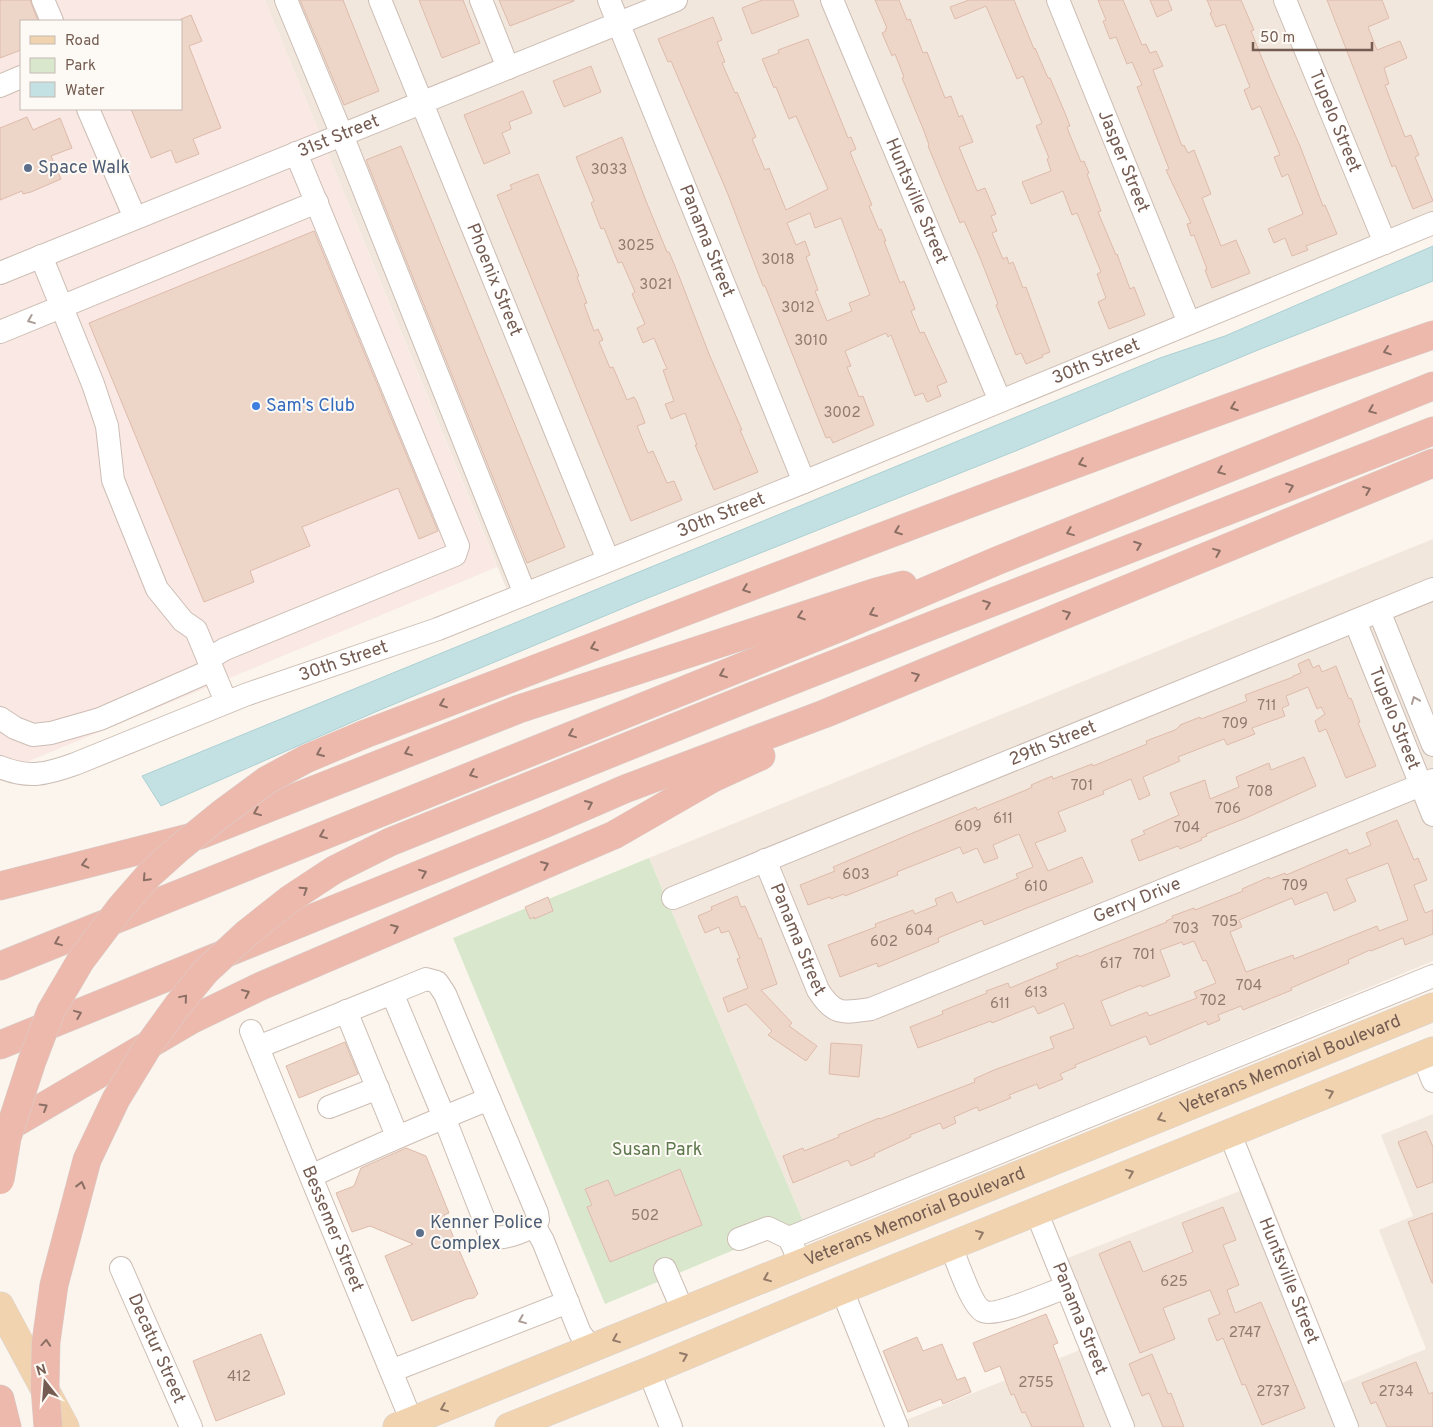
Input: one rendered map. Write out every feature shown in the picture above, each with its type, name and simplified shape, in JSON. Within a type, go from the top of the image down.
[{"type":"highway","points":[[0,1180],[7,1138],[32,1061],[51,1011],[81,960],[121,907],[149,875],[221,814],[267,780],[306,759],[365,734],[944,514],[1433,335]]},
{"type":"highway","points":[[0,966],[841,627],[999,560],[1433,386]]},
{"type":"highway","points":[[48,1427],[45,1388],[46,1342],[54,1285],[87,1160],[116,1099],[149,1045],[178,1005],[206,971],[247,933],[290,899],[334,870],[390,842],[752,696],[1433,431]]},
{"type":"highway","points":[[0,1045],[544,824],[625,789],[824,714],[1433,463]]},
{"type":"highway","points":[[0,886],[200,835],[519,708],[876,592],[999,560]]},
{"type":"highway","points":[[1,1133],[191,1020],[222,1004],[614,835],[713,778],[801,737],[824,714]]},
{"type":"highway","points":[[0,1399],[7,1427]]},
{"type":"main road","points":[[1292,1108],[1289,1100],[1289,1086],[1301,1074],[1426,1010]]},
{"type":"main road","name":"Veterans Memorial Boulevard","points":[[408,1425],[1426,1010]]},
{"type":"main road","points":[[509,1427],[734,1336],[895,1268],[1428,1053]]},
{"type":"main road","points":[[895,1268],[894,1258],[896,1250],[904,1236],[1014,1178]]},
{"type":"main road","points":[[734,1336],[796,1296],[803,1289],[805,1281],[801,1264]]},
{"type":"main road","points":[[0,1306],[64,1427]]},
{"type":"main road","points":[[503,1427],[583,1386],[593,1376],[596,1363],[592,1349]]},
{"type":"street","points":[[43,0],[52,20]]},
{"type":"street","points":[[286,0],[342,135],[525,594]]},
{"type":"street","name":"Phoenix Street","points":[[380,0],[608,560]]},
{"type":"street","points":[[481,0],[508,68]]},
{"type":"street","name":"Panama Street","points":[[609,0],[804,482]]},
{"type":"street","name":"31st Street","points":[[0,273],[676,0]]},
{"type":"street","name":"Huntsville Street","points":[[832,0],[1000,401]]},
{"type":"street","name":"Jasper Street","points":[[1058,0],[1189,323]]},
{"type":"street","name":"Tupelo Street","points":[[1285,0],[1385,243]]},
{"type":"street","points":[[0,86],[20,77]]},
{"type":"street","points":[[88,110],[135,218]]},
{"type":"street","points":[[0,718],[15,728],[33,734],[51,733],[100,718],[210,665],[224,649],[455,555],[458,546],[296,153]]},
{"type":"street","points":[[0,332],[317,202]]},
{"type":"street","name":"30th Street","points":[[0,767],[19,774],[48,774],[226,702],[438,630],[804,482],[1433,223]]},
{"type":"street","points":[[41,256],[93,384],[107,426],[113,480],[157,589],[183,621],[196,630],[226,702]]},
{"type":"street","name":"29th Street","points":[[673,898],[1433,589]]},
{"type":"street","name":"Tupelo Street","points":[[1380,611],[1433,745]]},
{"type":"street","name":"Tupelo Street","points":[[1355,621],[1427,783],[1433,815]]},
{"type":"street","name":"Gerry Drive","points":[[839,1012],[871,1009],[1427,783]]},
{"type":"street","name":"Panama Street","points":[[765,860],[818,990],[826,1004],[839,1012]]},
{"type":"street","points":[[789,1238],[1433,976]]},
{"type":"street","points":[[392,993],[444,1117],[489,1232],[493,1238],[503,1238],[534,1225],[538,1220],[537,1213],[445,994],[438,982],[426,979],[346,1011],[397,1136]]},
{"type":"street","name":"Bessemer Street","points":[[346,1011],[254,1039],[391,1372],[408,1425]]},
{"type":"street","points":[[1428,1053],[1433,1081]]},
{"type":"street","points":[[329,1107],[378,1088]]},
{"type":"street","points":[[311,1176],[397,1136],[489,1099]]},
{"type":"street","name":"Huntsville Street","points":[[1230,1134],[1347,1427]]},
{"type":"street","name":"Panama Street","points":[[1036,1211],[1123,1427]]},
{"type":"street","points":[[534,1225],[543,1241],[580,1333],[592,1349]]},
{"type":"street","points":[[739,1239],[768,1228],[789,1238],[801,1264]]},
{"type":"street","points":[[951,1246],[969,1291],[977,1307],[984,1312],[996,1313],[1066,1287]]},
{"type":"street","name":"Decatur Street","points":[[122,1268],[191,1427]]},
{"type":"street","points":[[665,1269],[684,1312]]},
{"type":"street","points":[[842,1290],[897,1427]]},
{"type":"street","points":[[391,1372],[568,1302]]},
{"type":"street","points":[[648,1371],[671,1427]]},
{"type":"shaded area","points":[[0,0],[265,0],[497,567],[0,773]]},
{"type":"shaded area","points":[[265,0],[1433,0],[1433,212],[507,590]]},
{"type":"shaded area","points":[[1433,539],[1433,961],[803,1221],[649,858]]},
{"type":"shaded area","points":[[1433,1114],[1433,1427],[889,1427],[1080,1350],[1047,1266],[1263,1182],[1342,1383],[1426,1349],[1379,1230],[1413,1216],[1381,1135]]},
{"type":"green space","name":"Susan Park","points":[[649,858],[803,1221],[605,1304],[453,938]]},
{"type":"water","points":[[1433,246],[1433,281],[1258,350],[1018,450],[638,602],[373,713],[161,806],[142,776],[1160,358],[1225,336]]},
{"type":"building","points":[[0,0],[30,0],[38,20],[20,20],[20,50],[0,58]]},
{"type":"building","points":[[300,0],[343,0],[379,91],[344,105]]},
{"type":"building","points":[[419,0],[463,0],[480,43],[442,58]]},
{"type":"building","points":[[499,0],[574,0],[574,1],[510,26]]},
{"type":"building","points":[[762,0],[793,0],[799,16],[752,34],[742,8]]},
{"type":"building","points":[[875,0],[899,0],[907,20],[910,19],[923,53],[927,52],[945,98],[951,96],[959,117],[962,115],[973,142],[959,147],[977,191],[985,188],[996,214],[991,216],[997,231],[992,233],[1003,259],[1007,257],[1009,264],[1013,262],[1023,288],[1026,287],[1050,352],[1042,355],[1043,357],[1026,364],[1021,353],[1016,355],[981,260],[964,221],[960,223],[928,146],[924,131],[902,78],[904,77],[895,54],[892,56],[882,33],[887,28]]},
{"type":"building","points":[[969,0],[1014,0],[1034,49],[1048,78],[1050,78],[1065,113],[1070,126],[1067,127],[1070,135],[1081,162],[1084,161],[1089,173],[1087,174],[1101,211],[1098,212],[1130,289],[1134,287],[1145,315],[1109,329],[1098,302],[1106,298],[1097,274],[1101,272],[1077,213],[1072,215],[1063,191],[1031,204],[1022,182],[1051,171],[1047,159],[1049,158],[1036,126],[1042,123],[1023,76],[1017,79],[986,6],[955,19],[950,7]]},
{"type":"building","points":[[1098,0],[1123,0],[1142,45],[1146,44],[1150,53],[1156,51],[1163,66],[1153,70],[1182,146],[1184,145],[1188,153],[1194,150],[1211,194],[1202,198],[1221,246],[1236,240],[1250,273],[1212,288],[1194,235],[1191,236],[1187,224],[1191,223],[1166,170],[1169,169],[1137,87],[1142,85],[1132,62],[1127,64],[1116,37],[1110,39],[1103,21],[1106,20]]},
{"type":"building","points":[[1150,0],[1168,0],[1172,10],[1157,17]]},
{"type":"building","points":[[1207,0],[1241,0],[1254,30],[1251,31],[1270,78],[1300,146],[1323,206],[1325,205],[1337,234],[1306,246],[1308,250],[1292,256],[1285,238],[1274,243],[1268,229],[1303,214],[1288,174],[1282,177],[1274,157],[1280,155],[1260,106],[1252,110],[1244,90],[1250,87],[1225,24],[1216,27]]},
{"type":"building","points":[[1327,0],[1382,0],[1389,18],[1368,27],[1377,50],[1400,41],[1407,58],[1384,68],[1389,84],[1385,85],[1405,137],[1411,135],[1419,155],[1415,157],[1433,201],[1413,209],[1395,165],[1392,167]]},
{"type":"building","points":[[191,15],[202,41],[189,46],[221,128],[193,139],[199,154],[176,163],[171,150],[151,158],[131,110],[182,110],[181,19]]},
{"type":"building","points":[[713,17],[722,40],[717,42],[725,62],[722,63],[735,93],[737,92],[756,137],[752,139],[765,170],[769,168],[786,210],[828,189],[796,116],[789,119],[762,59],[779,53],[778,50],[808,39],[848,138],[851,137],[856,149],[850,152],[872,205],[869,206],[886,241],[884,241],[900,283],[904,281],[915,309],[911,311],[920,333],[924,332],[947,382],[937,386],[941,396],[927,402],[923,393],[915,396],[891,335],[888,337],[886,333],[845,351],[851,366],[847,367],[859,397],[863,396],[874,425],[833,443],[830,437],[826,438],[765,286],[763,286],[727,192],[671,61],[668,62],[658,39]],"holes":[[[810,213],[815,228],[841,218],[870,295],[849,303],[852,311],[827,321],[815,291],[818,290],[806,257],[810,255],[805,241],[796,245],[787,223]]]},
{"type":"building","points":[[591,66],[601,92],[564,107],[553,81]]},
{"type":"building","points":[[523,91],[532,113],[509,122],[511,129],[502,133],[510,153],[484,164],[464,115]]},
{"type":"building","name":"Space Walk","points":[[27,117],[33,130],[60,118],[72,148],[51,156],[61,179],[31,192],[23,194],[22,191],[0,200],[0,128]]},
{"type":"building","points":[[622,137],[646,201],[679,276],[758,472],[714,490],[695,445],[697,445],[685,413],[671,419],[665,404],[674,401],[663,370],[667,369],[654,338],[643,343],[637,328],[645,324],[632,294],[635,292],[622,262],[618,263],[604,228],[601,229],[591,203],[594,201],[576,157]]},
{"type":"building","points":[[401,146],[565,547],[527,563],[366,160]]},
{"type":"building","points":[[538,174],[579,276],[577,277],[587,303],[584,304],[594,331],[598,329],[603,340],[599,342],[610,368],[613,367],[627,400],[634,397],[637,402],[645,423],[637,426],[648,453],[653,451],[667,483],[674,481],[682,500],[631,521],[497,195],[512,189],[510,185]]},
{"type":"building","name":"Sam's Club","points":[[314,231],[438,531],[419,539],[398,488],[302,527],[310,546],[250,571],[254,582],[204,602],[89,323]]},
{"type":"building","points":[[1309,659],[1313,668],[1319,665],[1322,672],[1336,666],[1349,699],[1351,698],[1360,722],[1358,723],[1376,766],[1346,778],[1326,729],[1319,732],[1315,721],[1325,714],[1321,707],[1317,709],[1308,687],[1286,696],[1289,705],[1282,708],[1285,716],[1252,728],[1255,734],[1227,745],[1224,739],[1178,757],[1180,761],[1143,777],[1150,795],[1139,800],[1131,779],[1103,791],[1104,794],[1058,812],[1066,831],[1035,843],[1048,871],[1082,857],[1093,882],[984,925],[982,920],[938,938],[939,942],[878,967],[877,963],[840,977],[828,945],[876,927],[875,924],[913,910],[915,914],[937,905],[935,899],[952,892],[957,903],[1018,878],[1016,874],[1033,867],[1019,834],[993,845],[998,858],[984,863],[977,848],[963,854],[960,847],[897,872],[898,875],[845,896],[844,894],[831,899],[830,897],[808,905],[800,885],[835,871],[833,867],[915,832],[976,807],[977,810],[1026,790],[1032,787],[1031,785],[1052,776],[1053,779],[1092,764],[1093,766],[1147,744],[1146,741],[1175,730],[1180,725],[1247,701],[1245,695],[1301,673],[1298,664]]},
{"type":"building","points":[[1304,757],[1316,786],[1206,834],[1207,836],[1201,838],[1202,840],[1180,849],[1178,846],[1139,861],[1131,840],[1145,834],[1143,831],[1179,815],[1170,793],[1205,780],[1210,799],[1239,787],[1236,777],[1269,763],[1271,770]]},
{"type":"building","points":[[1397,820],[1414,860],[1418,858],[1427,880],[1414,885],[1425,913],[1433,910],[1433,934],[1405,945],[1403,938],[1370,950],[1348,960],[1349,963],[1291,988],[1292,990],[1243,1010],[1241,1006],[1218,1015],[1220,1020],[1208,1025],[1206,1021],[1150,1045],[1146,1036],[1075,1065],[1076,1067],[1060,1074],[1063,1079],[1039,1089],[1037,1084],[1009,1095],[1011,1098],[979,1111],[977,1107],[954,1117],[956,1123],[943,1129],[940,1123],[910,1135],[911,1137],[874,1154],[875,1156],[851,1166],[848,1160],[793,1183],[783,1156],[803,1148],[804,1151],[879,1118],[975,1082],[974,1079],[994,1070],[1054,1048],[1050,1037],[1074,1028],[1064,1003],[1038,1014],[1034,1006],[992,1023],[991,1021],[918,1048],[910,1027],[943,1014],[942,1011],[987,993],[986,991],[1008,983],[1010,988],[1058,968],[1056,964],[1078,955],[1079,957],[1167,922],[1173,918],[1172,916],[1194,908],[1195,910],[1243,891],[1242,889],[1269,877],[1270,879],[1285,873],[1286,875],[1347,849],[1349,854],[1371,845],[1366,833]],"holes":[[[1388,863],[1408,920],[1379,931],[1377,926],[1294,959],[1293,955],[1246,972],[1230,932],[1242,927],[1239,920],[1292,898],[1295,905],[1327,892],[1334,911],[1356,901],[1346,879]],[[1194,941],[1203,961],[1206,960],[1216,983],[1194,992],[1197,998],[1149,1016],[1147,1012],[1111,1026],[1101,1001],[1170,976],[1160,950],[1182,942],[1183,945]]]},
{"type":"building","points":[[737,896],[741,907],[745,906],[759,939],[761,938],[777,984],[761,990],[792,1023],[789,1026],[817,1046],[806,1061],[768,1035],[772,1031],[746,1004],[728,1012],[723,998],[748,988],[737,959],[740,958],[729,931],[721,933],[719,927],[705,933],[698,916],[712,910],[711,907]]},
{"type":"building","points":[[548,897],[553,911],[530,919],[525,907]]},
{"type":"building","points":[[345,1042],[358,1074],[299,1098],[286,1066]]},
{"type":"building","points":[[831,1043],[862,1045],[859,1077],[829,1074]]},
{"type":"building","points":[[1426,1131],[1433,1147],[1433,1182],[1417,1188],[1398,1142]]},
{"type":"building","name":"Kenner Police Complex","points":[[406,1148],[426,1156],[449,1213],[444,1215],[478,1294],[474,1298],[412,1321],[385,1256],[413,1244],[370,1226],[352,1232],[336,1193],[354,1186],[361,1168]]},
{"type":"building","points":[[680,1169],[702,1225],[610,1262],[587,1207],[592,1205],[585,1189],[608,1180],[615,1196]]},
{"type":"building","points":[[1223,1207],[1236,1240],[1223,1245],[1239,1285],[1227,1290],[1235,1313],[1261,1302],[1305,1408],[1262,1425],[1245,1384],[1242,1385],[1223,1338],[1217,1341],[1208,1319],[1220,1314],[1210,1290],[1163,1308],[1175,1339],[1140,1353],[1099,1254],[1130,1241],[1143,1272],[1193,1252],[1182,1223]]},
{"type":"building","points":[[1433,1213],[1433,1283],[1432,1283],[1408,1222]]},
{"type":"building","points":[[1046,1314],[1058,1343],[1053,1345],[1084,1427],[1032,1427],[1025,1412],[1022,1413],[1014,1394],[1011,1395],[1000,1366],[985,1372],[973,1343]]},
{"type":"building","points":[[261,1334],[285,1394],[216,1421],[193,1361]]},
{"type":"building","points":[[917,1337],[923,1351],[942,1344],[957,1380],[965,1377],[971,1392],[943,1404],[941,1399],[908,1412],[883,1351]]},
{"type":"building","points":[[1152,1354],[1168,1394],[1171,1393],[1184,1427],[1163,1427],[1149,1393],[1142,1396],[1129,1364]]},
{"type":"building","points":[[1416,1362],[1429,1394],[1433,1392],[1433,1427],[1387,1427],[1376,1402],[1371,1404],[1362,1383]]},
{"type":"place","name":"Space Walk","points":[[28,168]]},
{"type":"place","name":"Sam's Club","points":[[256,406]]},
{"type":"place","name":"Kenner Police Complex","points":[[420,1233]]}]
